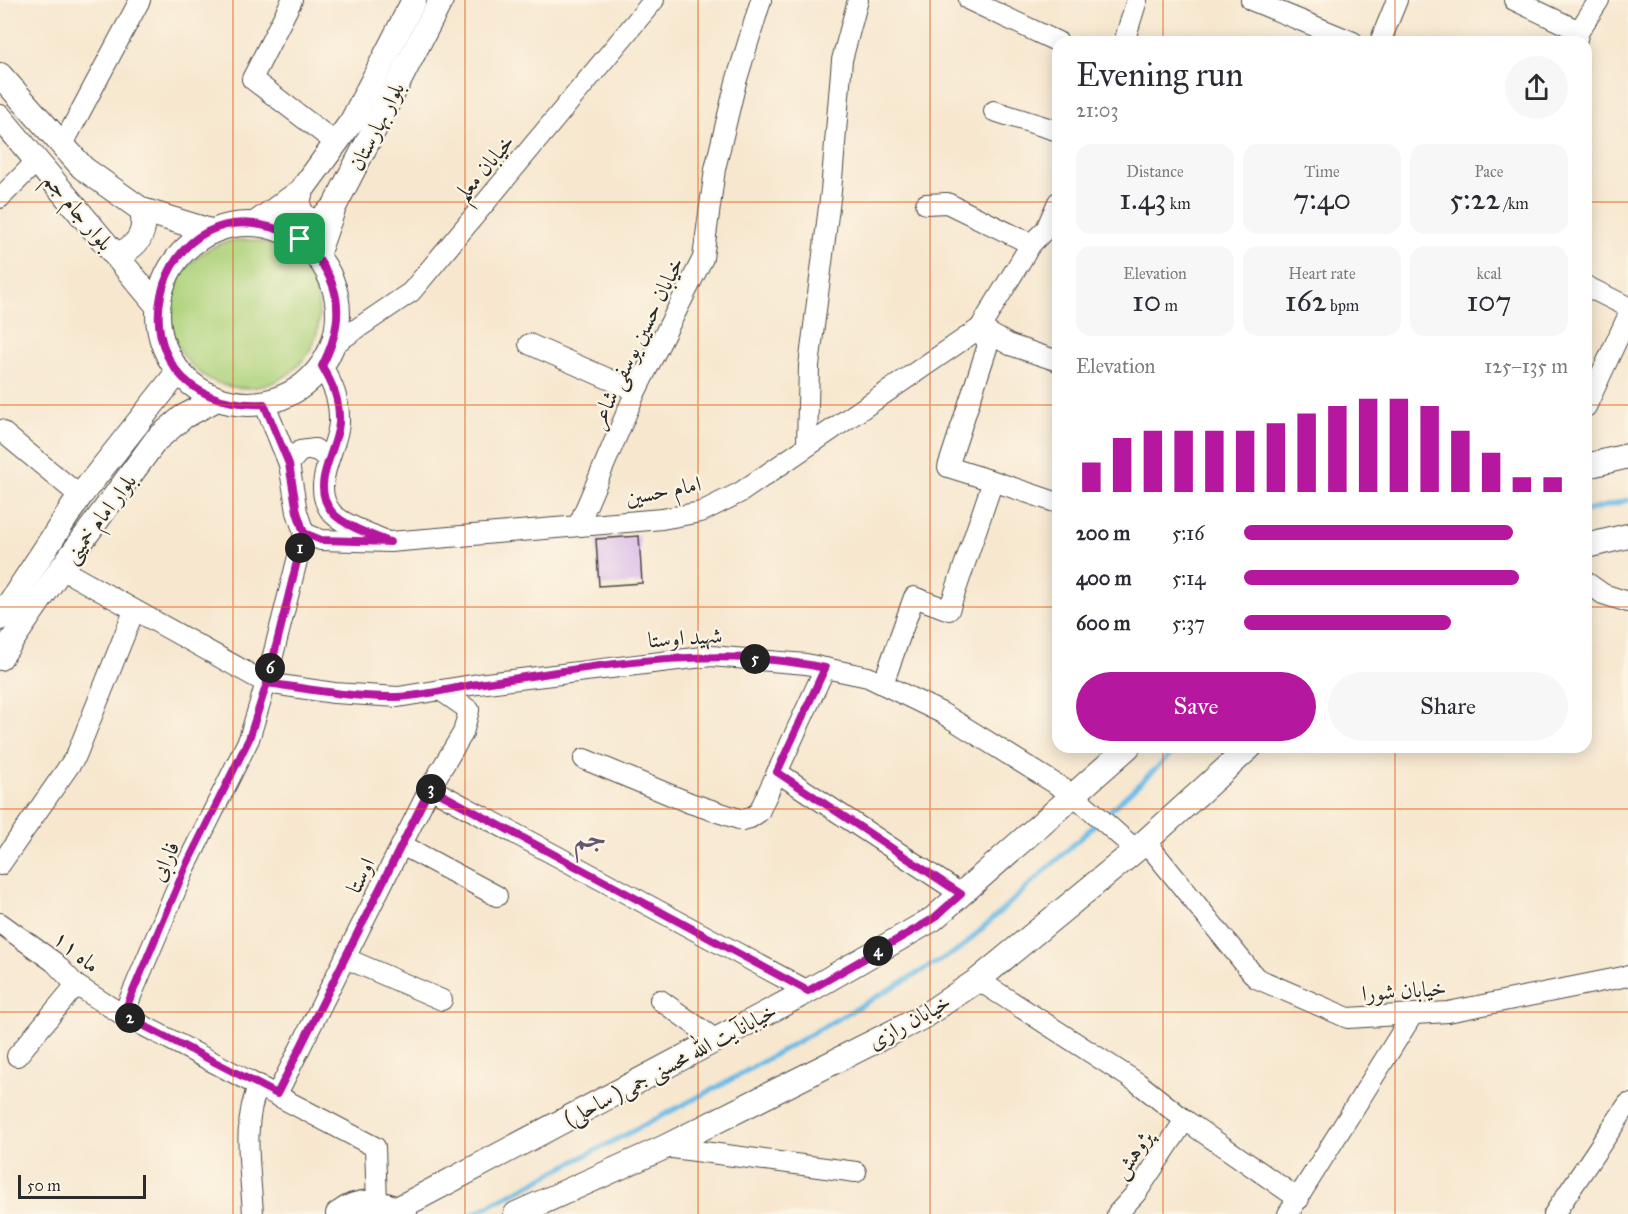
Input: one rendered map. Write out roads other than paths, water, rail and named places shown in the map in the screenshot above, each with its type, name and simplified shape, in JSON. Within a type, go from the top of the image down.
[{"type":"main road","name":"بلوار بهارستان","points":[[256,223],[301,191],[352,121],[414,0]]},
{"type":"main road","name":"بلوار بهارستان","points":[[317,255],[334,207],[441,0]]},
{"type":"main road","name":"بلوار جام جم","points":[[0,75],[84,168],[142,210],[210,231]]},
{"type":"main road","name":"بلوار جام جم","points":[[0,117],[60,186],[94,232],[158,305]]},
{"type":"main road","points":[[301,191],[297,204],[301,213],[308,220],[319,220],[334,207]]},
{"type":"main road","points":[[116,255],[130,250],[141,235],[145,223],[142,210]]},
{"type":"main road","points":[[256,223],[279,228],[300,239],[317,255],[330,276],[337,298],[338,322],[327,356],[306,384],[286,396],[264,404],[240,405],[217,399],[196,388],[178,372],[165,352],[158,329],[158,305],[163,282],[174,261],[190,244],[210,231],[232,224],[256,223]]},
{"type":"main road","name":"بلوار امام خمینی","points":[[0,618],[80,496],[178,372]]},
{"type":"main road","name":"بلوار امام خمینی","points":[[0,658],[61,569],[156,441],[183,417],[217,399]]},
{"type":"main road","points":[[1592,465],[1628,456]]},
{"type":"main road","points":[[1592,545],[1628,536]]},
{"type":"main road","name":"خیابانآیت الله محسنی جمی( ساحلی)","points":[[338,1214],[355,1204],[393,1208],[808,991],[933,919],[1122,753]]},
{"type":"main road","name":"خیابان رازی","points":[[516,1214],[665,1147],[921,1018],[978,980],[1141,846],[1243,753]]},
{"type":"street","points":[[63,144],[140,0]]},
{"type":"street","points":[[292,0],[252,79],[336,142]]},
{"type":"street","name":"خیابان معلم","points":[[327,356],[411,292],[654,0]]},
{"type":"street","name":"خیابان حسین یوسفی شاعر","points":[[578,526],[636,392],[703,258],[715,169],[736,82],[761,0]]},
{"type":"street","points":[[807,444],[809,366],[831,191],[842,60],[858,0]]},
{"type":"street","points":[[969,0],[1052,39]]},
{"type":"street","points":[[1127,36],[1137,0]]},
{"type":"street","points":[[1251,0],[1338,36]]},
{"type":"street","points":[[1382,36],[1397,0]]},
{"type":"street","points":[[1514,0],[1575,36]]},
{"type":"street","points":[[1578,36],[1599,0]]},
{"type":"street","points":[[994,111],[1052,129]]},
{"type":"street","points":[[0,198],[37,161]]},
{"type":"street","points":[[926,204],[947,203],[1030,244]]},
{"type":"street","points":[[980,328],[1030,244],[1052,230]]},
{"type":"street","points":[[1592,289],[1628,307]]},
{"type":"street","points":[[1592,394],[1628,316]]},
{"type":"street","points":[[980,328],[1010,345],[1052,359]]},
{"type":"street","points":[[980,328],[988,345],[948,467],[1052,501]]},
{"type":"street","name":"امام حسین","points":[[304,533],[321,540],[390,542],[662,519],[702,512],[741,492],[807,444],[980,328]]},
{"type":"street","points":[[529,344],[636,392]]},
{"type":"street","points":[[327,356],[337,393],[339,425],[327,458],[323,493],[332,513],[390,542]]},
{"type":"street","name":"فارابی","points":[[123,1015],[186,866],[249,739],[267,683],[304,533],[297,512],[289,464],[264,404]]},
{"type":"street","points":[[0,430],[80,496]]},
{"type":"street","points":[[289,464],[300,451],[315,449],[327,458]]},
{"type":"street","points":[[883,684],[914,597],[949,610],[993,481]]},
{"type":"street","points":[[61,569],[267,683]]},
{"type":"street","points":[[1592,586],[1603,594],[1628,602]]},
{"type":"street","points":[[0,865],[76,756],[134,610]]},
{"type":"street","name":"شهید اوستا","points":[[267,683],[334,693],[398,697],[711,656],[806,664],[868,677],[883,684],[942,713],[1075,796]]},
{"type":"street","points":[[584,759],[690,803],[742,820],[750,818],[759,812],[825,668]]},
{"type":"street","name":"اوستا","points":[[277,1094],[430,788],[463,733],[469,710],[440,690]]},
{"type":"street","points":[[777,772],[961,894]]},
{"type":"street","points":[[430,788],[808,991]]},
{"type":"street","name":"خیابان شورا","points":[[1075,796],[1141,846],[1256,978],[1348,1018],[1448,1012],[1628,976]]},
{"type":"street","points":[[402,845],[497,896]]},
{"type":"street","name":"ماه ۱۱","points":[[0,923],[54,962],[76,985],[123,1015]]},
{"type":"street","points":[[345,958],[442,1000]]},
{"type":"street","points":[[978,980],[1138,1083],[1294,1206],[1413,1014]]},
{"type":"street","points":[[17,1056],[76,985]]},
{"type":"street","points":[[660,1000],[716,1040]]},
{"type":"street","points":[[123,1015],[375,1147],[393,1208]]},
{"type":"street","points":[[253,1214],[249,1123],[251,1102],[259,1085]]},
{"type":"street","points":[[1554,1214],[1628,1104]]},
{"type":"street","name":"پژوهش","points":[[1117,1214],[1137,1192],[1185,1120]]},
{"type":"street","points":[[665,1147],[856,1172]]},
{"type":"waterway","points":[[1592,509],[1628,500]]},
{"type":"waterway","points":[[473,1214],[725,1083],[960,949],[1172,753]]},
{"type":"district","name":"جم","points":[[590,837]]}]
